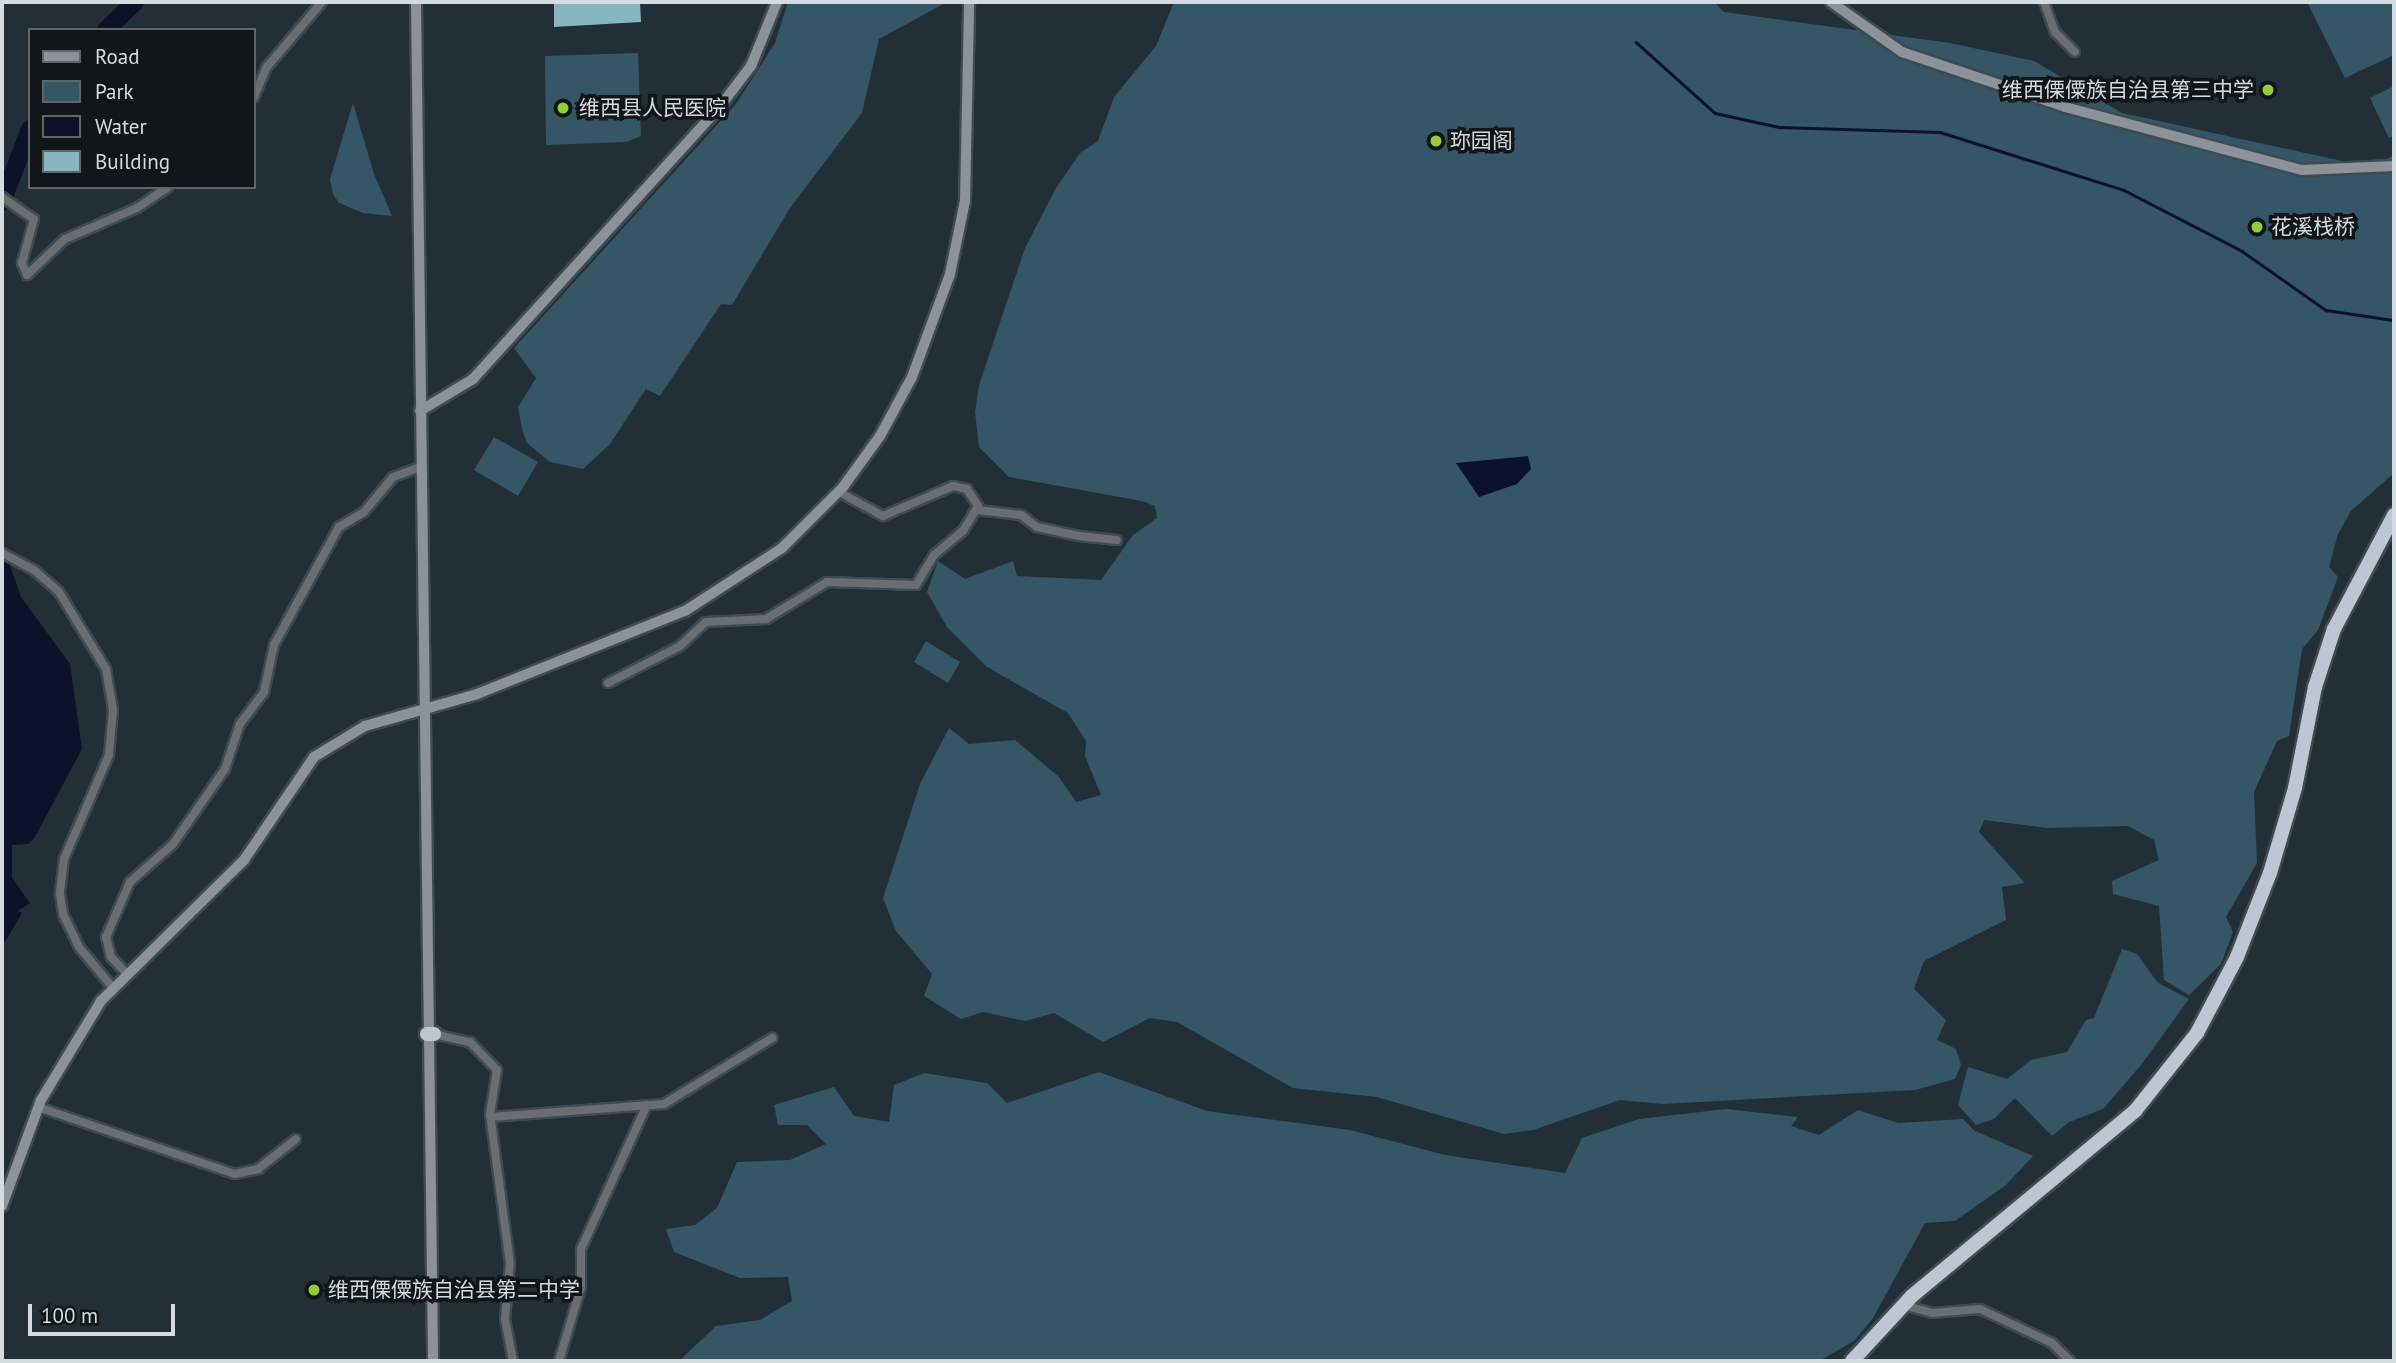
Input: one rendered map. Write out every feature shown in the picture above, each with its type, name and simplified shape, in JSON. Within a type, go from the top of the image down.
[{"type":"highway","points":[[1852,1361],[1903,1305],[2134,1111],[2197,1033],[2237,957],[2270,873],[2334,629],[2394,515]]},
{"type":"main road","points":[[416,2],[424,711],[430,745],[433,1361]]},
{"type":"main road","points":[[420,411],[473,379],[719,108],[751,66],[777,2]]},
{"type":"main road","points":[[2,1206],[38,1107],[60,1064],[126,973],[244,860],[314,757],[365,726],[424,711],[685,611],[782,548],[839,492],[876,443],[908,386],[950,274],[965,194],[969,2]]},
{"type":"main road","points":[[1831,2],[1902,52],[2065,107],[2302,170],[2394,166]]},
{"type":"main road","points":[[431,1034],[440,1361]]},
{"type":"street","points":[[256,92],[267,67],[322,2]]},
{"type":"street","points":[[2044,2],[2055,32],[2076,52]]},
{"type":"street","points":[[2,197],[34,219],[22,263],[27,275],[65,239],[137,208],[165,189]]},
{"type":"street","points":[[126,973],[111,957],[106,937],[130,882],[173,844],[225,769],[240,724],[264,692],[274,645],[339,527],[364,512],[393,477],[421,467]]},
{"type":"street","points":[[608,683],[680,646],[706,622],[766,619],[827,582],[916,585],[934,555],[963,531],[978,510],[976,499],[960,487],[925,494],[883,516],[839,492]]},
{"type":"street","points":[[978,510],[1021,515],[1037,527],[1079,536],[1117,540]]},
{"type":"street","points":[[2,553],[49,581],[74,611],[98,650],[111,687],[109,755],[60,876],[69,930],[113,988]]},
{"type":"street","points":[[431,1034],[470,1042],[495,1063],[491,1117],[510,1263],[505,1319],[513,1361]]},
{"type":"street","points":[[491,1117],[647,1105],[682,1098],[736,1056],[772,1038]]},
{"type":"street","points":[[559,1361],[581,1287],[581,1249],[647,1105]]},
{"type":"street","points":[[38,1107],[234,1174],[258,1169],[296,1139]]},
{"type":"street","points":[[1903,1305],[1932,1313],[1980,1309],[2052,1343],[2070,1361]]},
{"type":"green space","points":[[788,2],[947,2],[879,39],[862,113],[790,208],[732,305],[721,304],[660,396],[646,389],[610,444],[583,469],[550,462],[527,443],[522,429],[518,407],[536,378],[514,348],[736,104],[775,43]]},
{"type":"green space","points":[[1174,2],[1714,2],[1724,12],[1950,43],[2034,61],[2122,113],[2351,163],[2376,165],[2394,155],[2394,473],[2351,511],[2338,534],[2329,567],[2338,577],[2318,630],[2302,649],[2289,736],[2277,741],[2254,792],[2257,863],[2226,917],[2233,932],[2221,964],[2189,995],[2164,980],[2159,906],[2113,894],[2112,881],[2159,860],[2154,840],[2128,826],[2047,828],[1984,820],[1979,832],[2025,883],[2002,887],[2006,920],[1924,961],[1914,989],[1946,1020],[1937,1040],[1956,1049],[1961,1065],[1955,1079],[1915,1090],[1663,1104],[1620,1100],[1533,1130],[1504,1134],[1377,1097],[1293,1088],[1177,1022],[1150,1018],[1103,1042],[1054,1013],[1025,1021],[983,1012],[961,1019],[924,996],[932,974],[896,931],[883,898],[920,784],[949,728],[969,744],[1015,740],[1059,777],[1076,802],[1101,795],[1085,756],[1086,741],[1068,713],[987,667],[947,627],[927,592],[938,561],[965,579],[1013,561],[1017,576],[1101,580],[1133,535],[1157,518],[1155,506],[1142,501],[1009,477],[979,447],[975,412],[979,385],[1025,248],[1056,188],[1080,153],[1098,141],[1114,97],[1156,46]]},
{"type":"green space","points":[[2307,2],[2394,2],[2394,55],[2345,78]]},
{"type":"green space","points":[[638,53],[641,136],[627,142],[546,145],[545,56]]},
{"type":"green space","points":[[2394,86],[2394,136],[2389,138],[2370,98]]},
{"type":"green space","points":[[353,103],[374,174],[392,216],[363,213],[339,203],[333,194],[330,179]]},
{"type":"green space","points":[[494,437],[538,462],[518,496],[474,470]]},
{"type":"green space","points":[[926,641],[960,662],[948,683],[914,662]]},
{"type":"green space","points":[[2122,949],[2137,954],[2158,983],[2189,999],[2141,1065],[2103,1109],[2069,1122],[2052,1136],[2015,1098],[1994,1119],[1976,1125],[1958,1105],[1968,1067],[2007,1079],[2031,1060],[2067,1052],[2086,1020],[2094,1018]]},
{"type":"green space","points":[[1099,1072],[1207,1111],[1350,1130],[1445,1155],[1565,1173],[1582,1138],[1639,1119],[1726,1109],[1798,1117],[1791,1126],[1819,1135],[1858,1110],[1898,1123],[1963,1119],[1975,1131],[2033,1156],[2006,1185],[1955,1221],[1925,1223],[1873,1318],[1854,1341],[1819,1361],[679,1361],[716,1326],[760,1320],[792,1301],[788,1277],[740,1278],[674,1252],[666,1229],[695,1225],[717,1208],[737,1162],[790,1160],[826,1144],[807,1125],[778,1125],[774,1105],[834,1087],[854,1116],[889,1122],[894,1085],[924,1073],[987,1083],[1007,1103]]},
{"type":"water","points":[[1528,456],[1531,469],[1517,484],[1479,497],[1456,463]]},
{"type":"water","points":[[2,543],[21,597],[70,664],[82,749],[35,837],[28,844],[12,845],[12,878],[30,903],[18,911],[22,913],[2,947]]},
{"type":"building","points":[[554,2],[640,2],[641,22],[554,27]]},
{"type":"waterway","points":[[108,28],[135,2]]},
{"type":"waterway","points":[[1636,42],[1715,113],[1779,127],[1940,132],[2124,190],[2242,251],[2326,310],[2394,320]]},
{"type":"waterway","points":[[2,202],[28,134]]},
{"type":"place","name":"维西傈僳族自治县第三中学","points":[[2268,90]]},
{"type":"place","name":"维西县人民医院","points":[[563,108]]},
{"type":"place","name":"珎园阁","points":[[1436,141]]},
{"type":"place","name":"花溪栈桥","points":[[2257,227]]},
{"type":"place","name":"维西傈僳族自治县第二中学","points":[[314,1290]]}]
